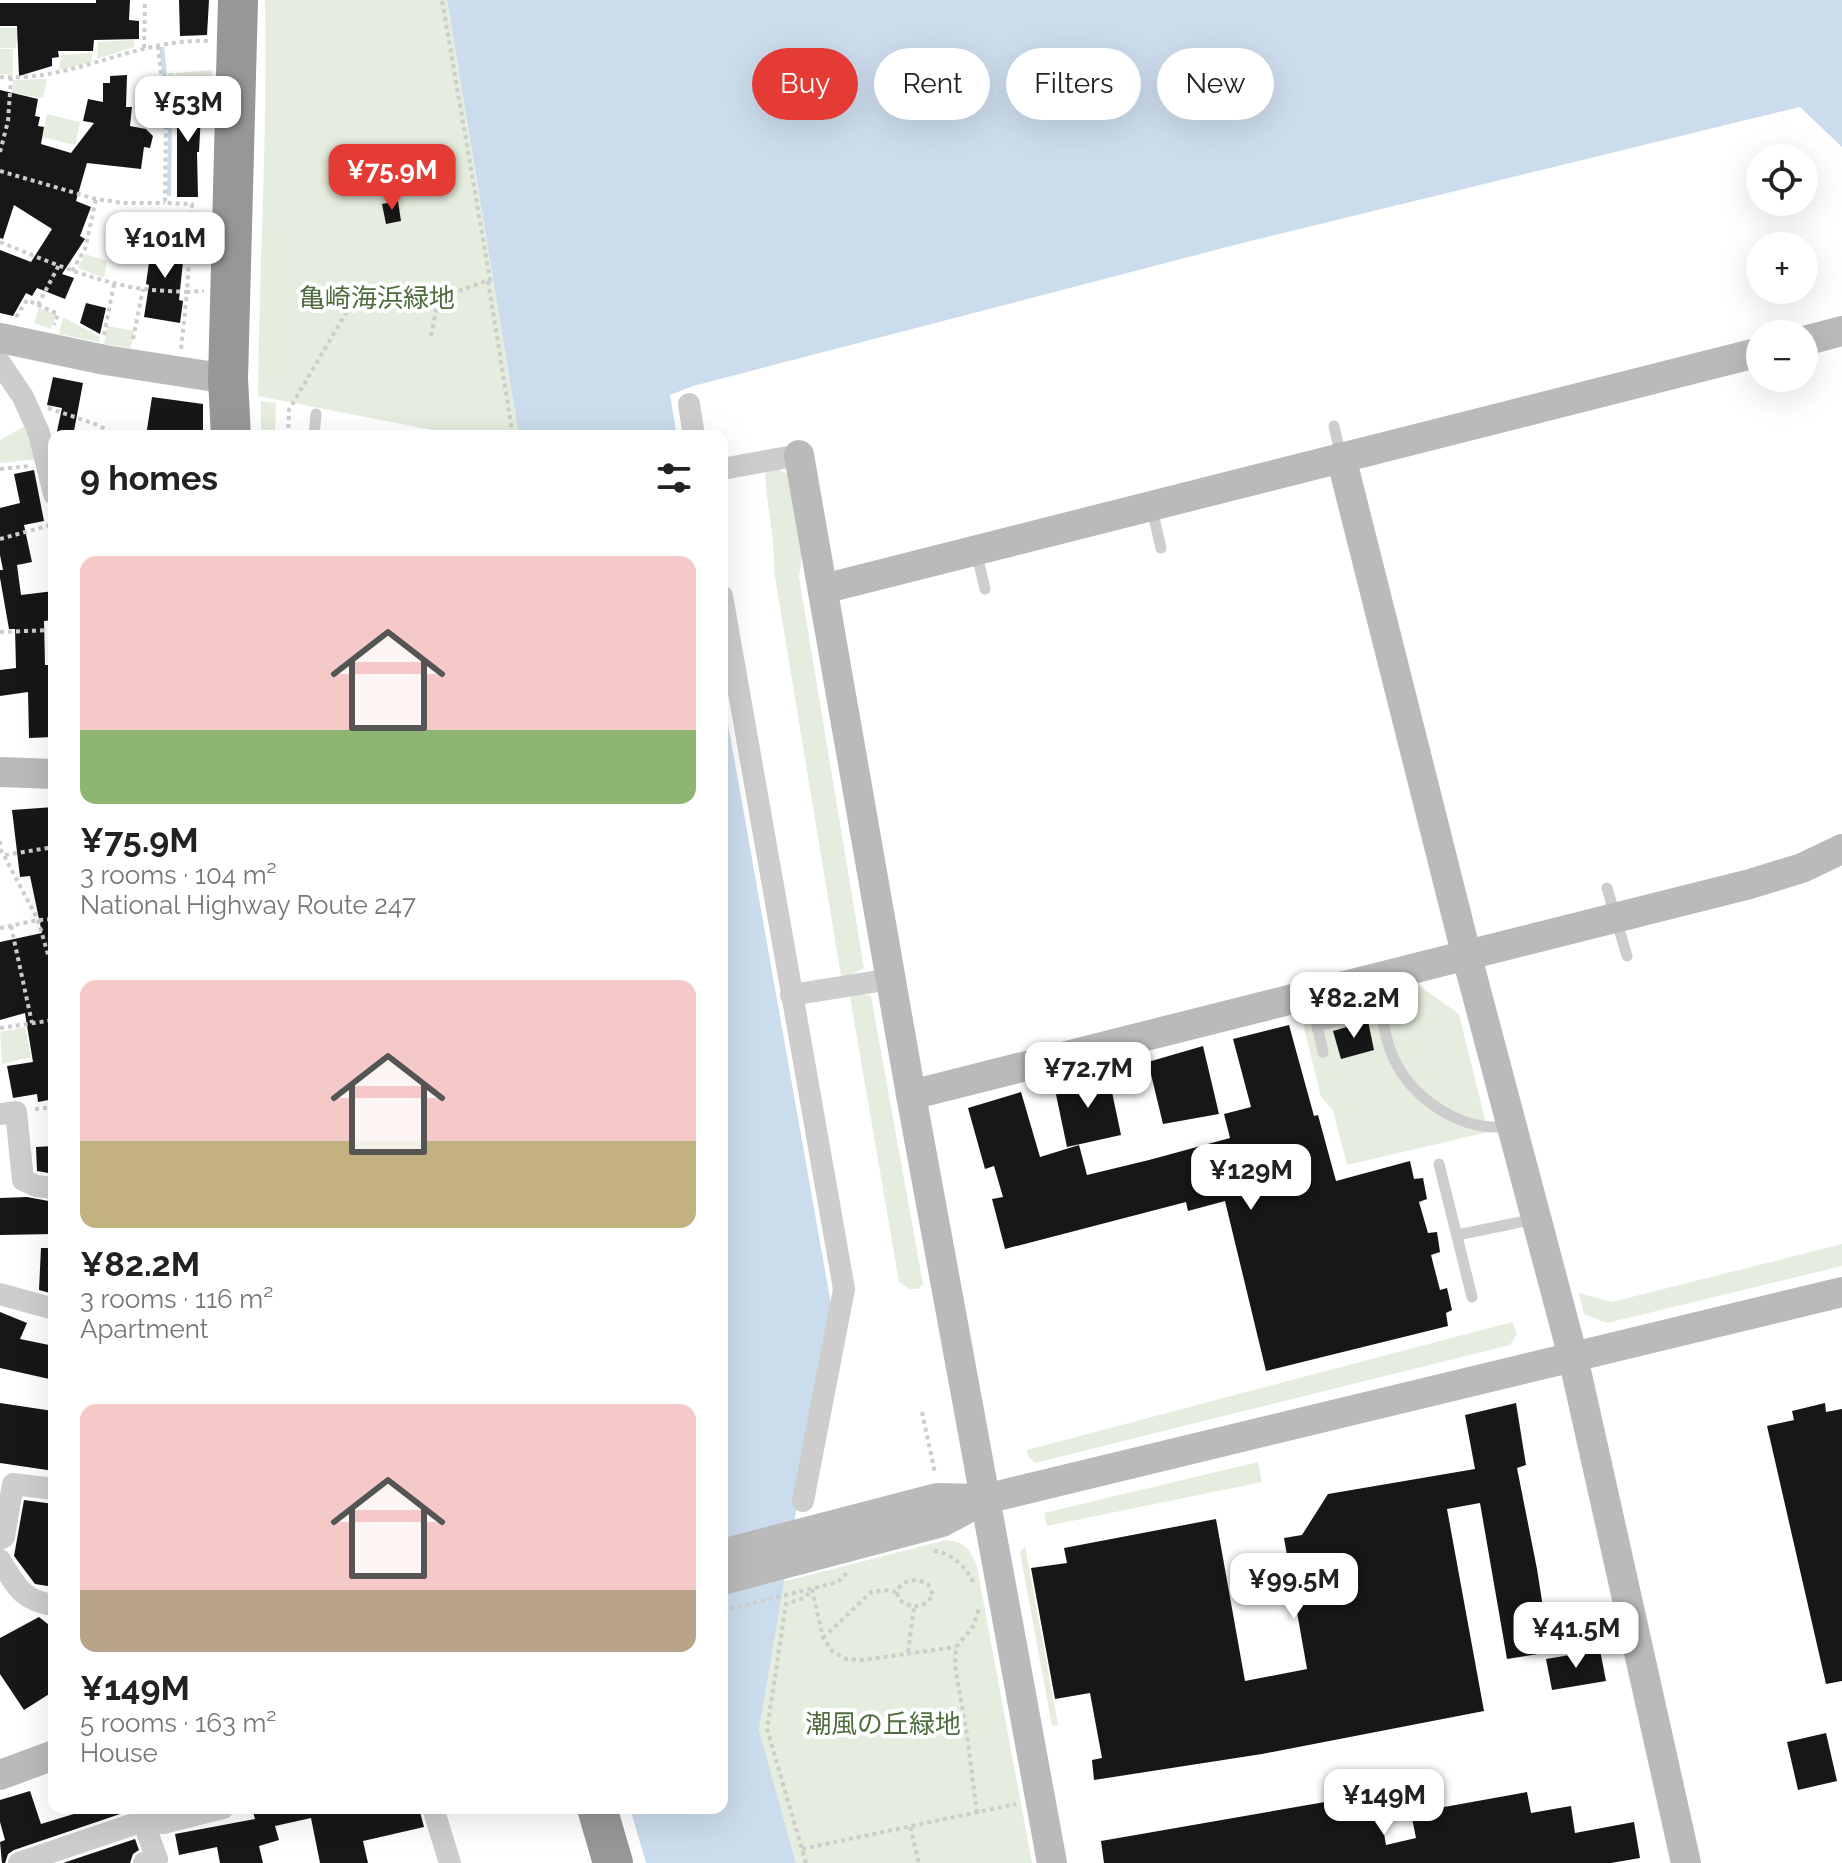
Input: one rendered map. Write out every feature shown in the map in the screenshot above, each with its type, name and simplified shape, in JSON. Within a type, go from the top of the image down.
[{"type":"highway","points":[[231,430],[228,379],[238,0]]},
{"type":"highway","points":[[599,1814],[613,1863]]},
{"type":"street","points":[[1818,337],[1842,331]]},
{"type":"street","points":[[5,332],[105,360],[228,379]]},
{"type":"street","points":[[823,589],[1746,356]]},
{"type":"street","points":[[0,363],[26,404],[39,433],[48,468]]},
{"type":"street","points":[[689,404],[693,430]]},
{"type":"street","points":[[728,468],[799,455],[911,1095],[1052,1863]]},
{"type":"street","points":[[1341,457],[1467,957],[1573,1357],[1686,1863]]},
{"type":"street","points":[[728,631],[844,1289],[803,1501]]},
{"type":"street","points":[[0,772],[48,774]]},
{"type":"street","points":[[911,1095],[1763,880],[1802,868],[1842,849]]},
{"type":"street","points":[[791,995],[891,979]]},
{"type":"street","points":[[0,1114],[16,1112],[23,1180],[48,1187]]},
{"type":"street","points":[[728,1553],[801,1546],[942,1522],[985,1499],[1842,1292]]},
{"type":"street","points":[[0,1294],[48,1307]]},
{"type":"street","points":[[0,1539],[4,1537],[13,1484],[48,1488]]},
{"type":"street","points":[[728,1577],[801,1546]]},
{"type":"street","points":[[0,1560],[16,1585],[35,1603],[48,1604]]},
{"type":"street","points":[[0,1775],[48,1757]]},
{"type":"street","points":[[140,1814],[157,1859],[144,1863]]},
{"type":"street","points":[[19,1863],[140,1814],[163,1823],[199,1814]]},
{"type":"street","points":[[435,1814],[450,1863]]},
{"type":"lane","points":[[315,430],[316,414]]},
{"type":"lane","points":[[1334,426],[1341,457]]},
{"type":"lane","points":[[1151,506],[1161,548]]},
{"type":"lane","points":[[976,550],[985,589]]},
{"type":"lane","points":[[1607,888],[1627,956]]},
{"type":"lane","points":[[1323,1052],[1317,1026],[1380,1009],[1392,1056],[1416,1091],[1430,1103],[1471,1124],[1494,1128],[1512,1126]]},
{"type":"lane","points":[[1439,1164],[1472,1297]]},
{"type":"lane","points":[[1457,1235],[1537,1218]]},
{"type":"path","points":[[144,48],[145,0]]},
{"type":"path","points":[[441,0],[513,430]]},
{"type":"path","points":[[441,0],[513,430]]},
{"type":"path","points":[[0,77],[37,77],[144,48],[174,42],[209,41]]},
{"type":"path","points":[[158,46],[166,121],[165,203]]},
{"type":"path","points":[[0,152],[8,121],[11,78]]},
{"type":"path","points":[[0,171],[96,199],[123,203],[192,204],[180,356]]},
{"type":"path","points":[[72,271],[85,249],[96,199]]},
{"type":"path","points":[[0,242],[72,271],[114,283],[143,289],[230,291]]},
{"type":"path","points":[[38,305],[59,265]]},
{"type":"path","points":[[288,430],[289,410],[357,294],[368,289],[382,289],[439,296],[490,280]]},
{"type":"path","points":[[102,345],[114,283]]},
{"type":"path","points":[[132,349],[143,289]]},
{"type":"path","points":[[431,336],[439,296]]},
{"type":"path","points":[[5,332],[27,300],[58,314],[50,335]]},
{"type":"path","points":[[26,404],[62,411],[106,430]]},
{"type":"path","points":[[0,469],[47,464]]},
{"type":"path","points":[[0,539],[48,526]]},
{"type":"path","points":[[0,632],[48,630]]},
{"type":"path","points":[[0,841],[4,855],[38,920],[48,955]]},
{"type":"path","points":[[4,855],[48,848]]},
{"type":"path","points":[[0,928],[48,919]]},
{"type":"path","points":[[11,926],[32,1023]]},
{"type":"path","points":[[0,1028],[48,1021]]},
{"type":"path","points":[[922,1412],[937,1483]]},
{"type":"path","points":[[929,1551],[941,1552],[963,1566],[971,1576],[975,1589]]},
{"type":"path","points":[[728,1610],[838,1582],[856,1569]]},
{"type":"path","points":[[823,1638],[871,1592],[896,1592],[910,1581],[917,1580],[932,1588],[932,1599],[914,1607],[902,1602],[896,1592]]},
{"type":"path","points":[[812,1589],[823,1638],[833,1652],[846,1659],[863,1660],[956,1647]]},
{"type":"path","points":[[806,1863],[767,1729],[786,1604],[804,1598],[812,1589]]},
{"type":"path","points":[[977,1813],[955,1666],[956,1647],[976,1621],[979,1598]]},
{"type":"path","points":[[908,1652],[914,1607]]},
{"type":"path","points":[[802,1849],[1022,1803]]},
{"type":"path","points":[[910,1827],[919,1863]]},
{"type":"green space","name":"亀崎海浜緑地","points":[[265,0],[447,0],[518,430],[432,430],[258,396]]},
{"type":"green space","points":[[0,28],[23,28],[21,41],[16,41],[16,48],[0,48]]},
{"type":"green space","points":[[134,40],[134,47],[97,59],[98,42]]},
{"type":"green space","points":[[0,49],[13,49],[13,75],[0,74]]},
{"type":"green space","points":[[92,53],[92,62],[59,70],[61,55]]},
{"type":"green space","points":[[212,70],[213,89],[175,91],[177,127],[173,128],[168,73],[174,73],[175,88],[176,73]]},
{"type":"green space","points":[[47,79],[43,98],[12,93],[13,80]]},
{"type":"green space","points":[[47,114],[80,122],[75,145],[42,137]]},
{"type":"green space","points":[[85,254],[107,261],[104,278],[78,268]]},
{"type":"green space","points":[[39,308],[56,314],[51,329],[34,323]]},
{"type":"green space","points":[[63,317],[100,337],[99,342],[59,334]]},
{"type":"green space","points":[[107,326],[134,331],[131,348],[104,344]]},
{"type":"green space","points":[[261,401],[276,403],[275,430],[261,430]]},
{"type":"green space","points":[[27,425],[37,459],[0,463],[0,440]]},
{"type":"green space","points":[[777,469],[788,474],[804,541],[799,577],[864,968],[851,975],[841,976],[774,571],[765,475]]},
{"type":"green space","points":[[1418,985],[1459,1014],[1488,1132],[1347,1165],[1333,1110],[1321,1097],[1301,1015]]},
{"type":"green space","points":[[859,993],[871,996],[923,1284],[918,1289],[910,1289],[899,1282],[850,997]]},
{"type":"green space","points":[[25,1027],[31,1057],[2,1064],[0,1032]]},
{"type":"green space","points":[[1842,1244],[1842,1266],[1607,1323],[1584,1314],[1579,1293],[1612,1302]]},
{"type":"green space","points":[[1512,1322],[1517,1334],[1510,1345],[1035,1463],[1028,1456],[1027,1450]]},
{"type":"green space","points":[[1258,1462],[1262,1482],[1047,1526],[1044,1513]]},
{"type":"green space","name":"潮風の丘緑地","points":[[946,1540],[966,1548],[977,1567],[1032,1863],[796,1863],[759,1730],[782,1582]]},
{"type":"green space","points":[[1025,1546],[1058,1725],[1052,1726],[1020,1552]]},
{"type":"water","points":[[447,0],[1842,0],[1842,147],[1800,107],[1250,241],[693,386],[670,395],[676,430],[518,430]]},
{"type":"water","points":[[159,47],[164,47],[172,122],[171,196],[167,196],[168,121]]},
{"type":"water","points":[[728,724],[831,1304],[759,1730],[796,1863],[646,1863],[632,1814],[728,1814]]},
{"type":"building","points":[[96,0],[130,0],[129,20],[139,21],[139,39],[94,40],[93,51],[58,51],[59,57],[52,58],[52,66],[19,76],[17,26],[0,26],[0,3],[96,3]]},
{"type":"building","points":[[179,0],[209,0],[207,35],[180,36]]},
{"type":"building","points":[[127,75],[126,107],[132,107],[130,126],[146,129],[153,136],[150,148],[144,147],[141,169],[87,163],[76,201],[91,207],[80,236],[85,239],[62,274],[74,278],[65,299],[37,288],[32,296],[26,293],[13,316],[0,313],[0,250],[31,262],[52,229],[14,205],[3,239],[0,238],[0,90],[38,99],[35,116],[40,117],[38,126],[44,127],[41,144],[71,153],[94,123],[83,121],[88,99],[103,102],[103,83],[110,83],[110,76]]},
{"type":"building","points":[[202,94],[197,152],[198,197],[177,197],[177,95]]},
{"type":"building","points":[[398,201],[401,221],[386,224],[382,204]]},
{"type":"building","points":[[157,233],[179,235],[177,251],[184,252],[180,323],[144,317],[151,248],[155,249]]},
{"type":"building","points":[[86,303],[106,308],[100,334],[80,323]]},
{"type":"building","points":[[53,377],[83,383],[74,430],[57,430],[62,408],[47,405]]},
{"type":"building","points":[[152,397],[203,404],[203,430],[147,430]]},
{"type":"building","points":[[34,470],[44,521],[24,525],[32,562],[17,565],[21,595],[48,592],[48,621],[44,621],[45,665],[48,665],[48,737],[29,738],[28,692],[0,696],[0,670],[16,668],[15,629],[9,629],[0,578],[0,570],[3,570],[0,508],[20,503],[14,474]]},
{"type":"building","points":[[48,807],[48,1100],[38,1102],[37,1094],[13,1098],[7,1066],[33,1062],[25,1013],[0,1020],[0,942],[42,933],[30,876],[20,877],[12,810]]},
{"type":"building","points":[[1368,1021],[1374,1050],[1341,1059],[1333,1031]]},
{"type":"building","points":[[1289,1025],[1336,1181],[1410,1161],[1414,1179],[1423,1178],[1427,1199],[1419,1202],[1428,1233],[1437,1232],[1440,1252],[1431,1255],[1440,1290],[1447,1288],[1452,1310],[1446,1313],[1448,1326],[1266,1371],[1225,1201],[1188,1211],[1186,1202],[1005,1249],[992,1199],[1003,1197],[994,1166],[985,1169],[968,1108],[1021,1092],[1040,1157],[1079,1145],[1087,1175],[1149,1160],[1230,1138],[1224,1114],[1251,1107],[1233,1039]]},
{"type":"building","points":[[1203,1046],[1219,1114],[1163,1124],[1148,1062]]},
{"type":"building","points":[[1108,1073],[1121,1135],[1067,1147],[1054,1085]]},
{"type":"building","points":[[48,1146],[48,1173],[37,1171],[36,1147]]},
{"type":"building","points":[[27,1197],[48,1201],[48,1234],[0,1235],[0,1198]]},
{"type":"building","points":[[41,1248],[48,1248],[48,1292],[39,1290]]},
{"type":"building","points":[[0,1312],[27,1323],[20,1339],[48,1345],[48,1379],[0,1368]]},
{"type":"building","points":[[0,1403],[48,1410],[48,1470],[0,1463]]},
{"type":"building","points":[[1516,1403],[1526,1465],[1517,1468],[1550,1652],[1507,1659],[1480,1503],[1447,1509],[1484,1711],[1262,1754],[1094,1780],[1092,1760],[1102,1758],[1090,1693],[1055,1699],[1031,1568],[1067,1563],[1064,1548],[1216,1519],[1245,1681],[1307,1669],[1284,1538],[1302,1535],[1328,1494],[1475,1469],[1465,1415]]},
{"type":"building","points":[[1825,1403],[1826,1412],[1842,1409],[1842,1681],[1826,1684],[1767,1426],[1794,1420],[1792,1411]]},
{"type":"building","points":[[24,1500],[48,1503],[48,1586],[35,1584],[14,1556]]},
{"type":"building","points":[[39,1617],[48,1624],[48,1695],[24,1710],[0,1674],[0,1638]]},
{"type":"building","points":[[1600,1650],[1606,1681],[1552,1690],[1546,1659]]},
{"type":"building","points":[[1826,1733],[1837,1781],[1798,1790],[1787,1742]]},
{"type":"building","points":[[30,1791],[41,1824],[74,1814],[120,1814],[14,1850],[2,1863],[0,1842],[5,1840],[0,1822],[0,1800]]},
{"type":"building","points":[[1527,1792],[1531,1813],[1571,1806],[1575,1833],[1634,1822],[1640,1858],[1611,1863],[1104,1863],[1101,1841],[1377,1793],[1386,1845],[1416,1838],[1411,1813]]},
{"type":"building","points":[[254,1814],[421,1814],[424,1827],[363,1841],[368,1863],[320,1863],[311,1818],[275,1826],[279,1840],[259,1846],[263,1863],[220,1863],[217,1847],[179,1855],[175,1834],[255,1819]]},
{"type":"building","points":[[135,1839],[139,1850],[133,1854],[130,1863],[63,1863]]}]
